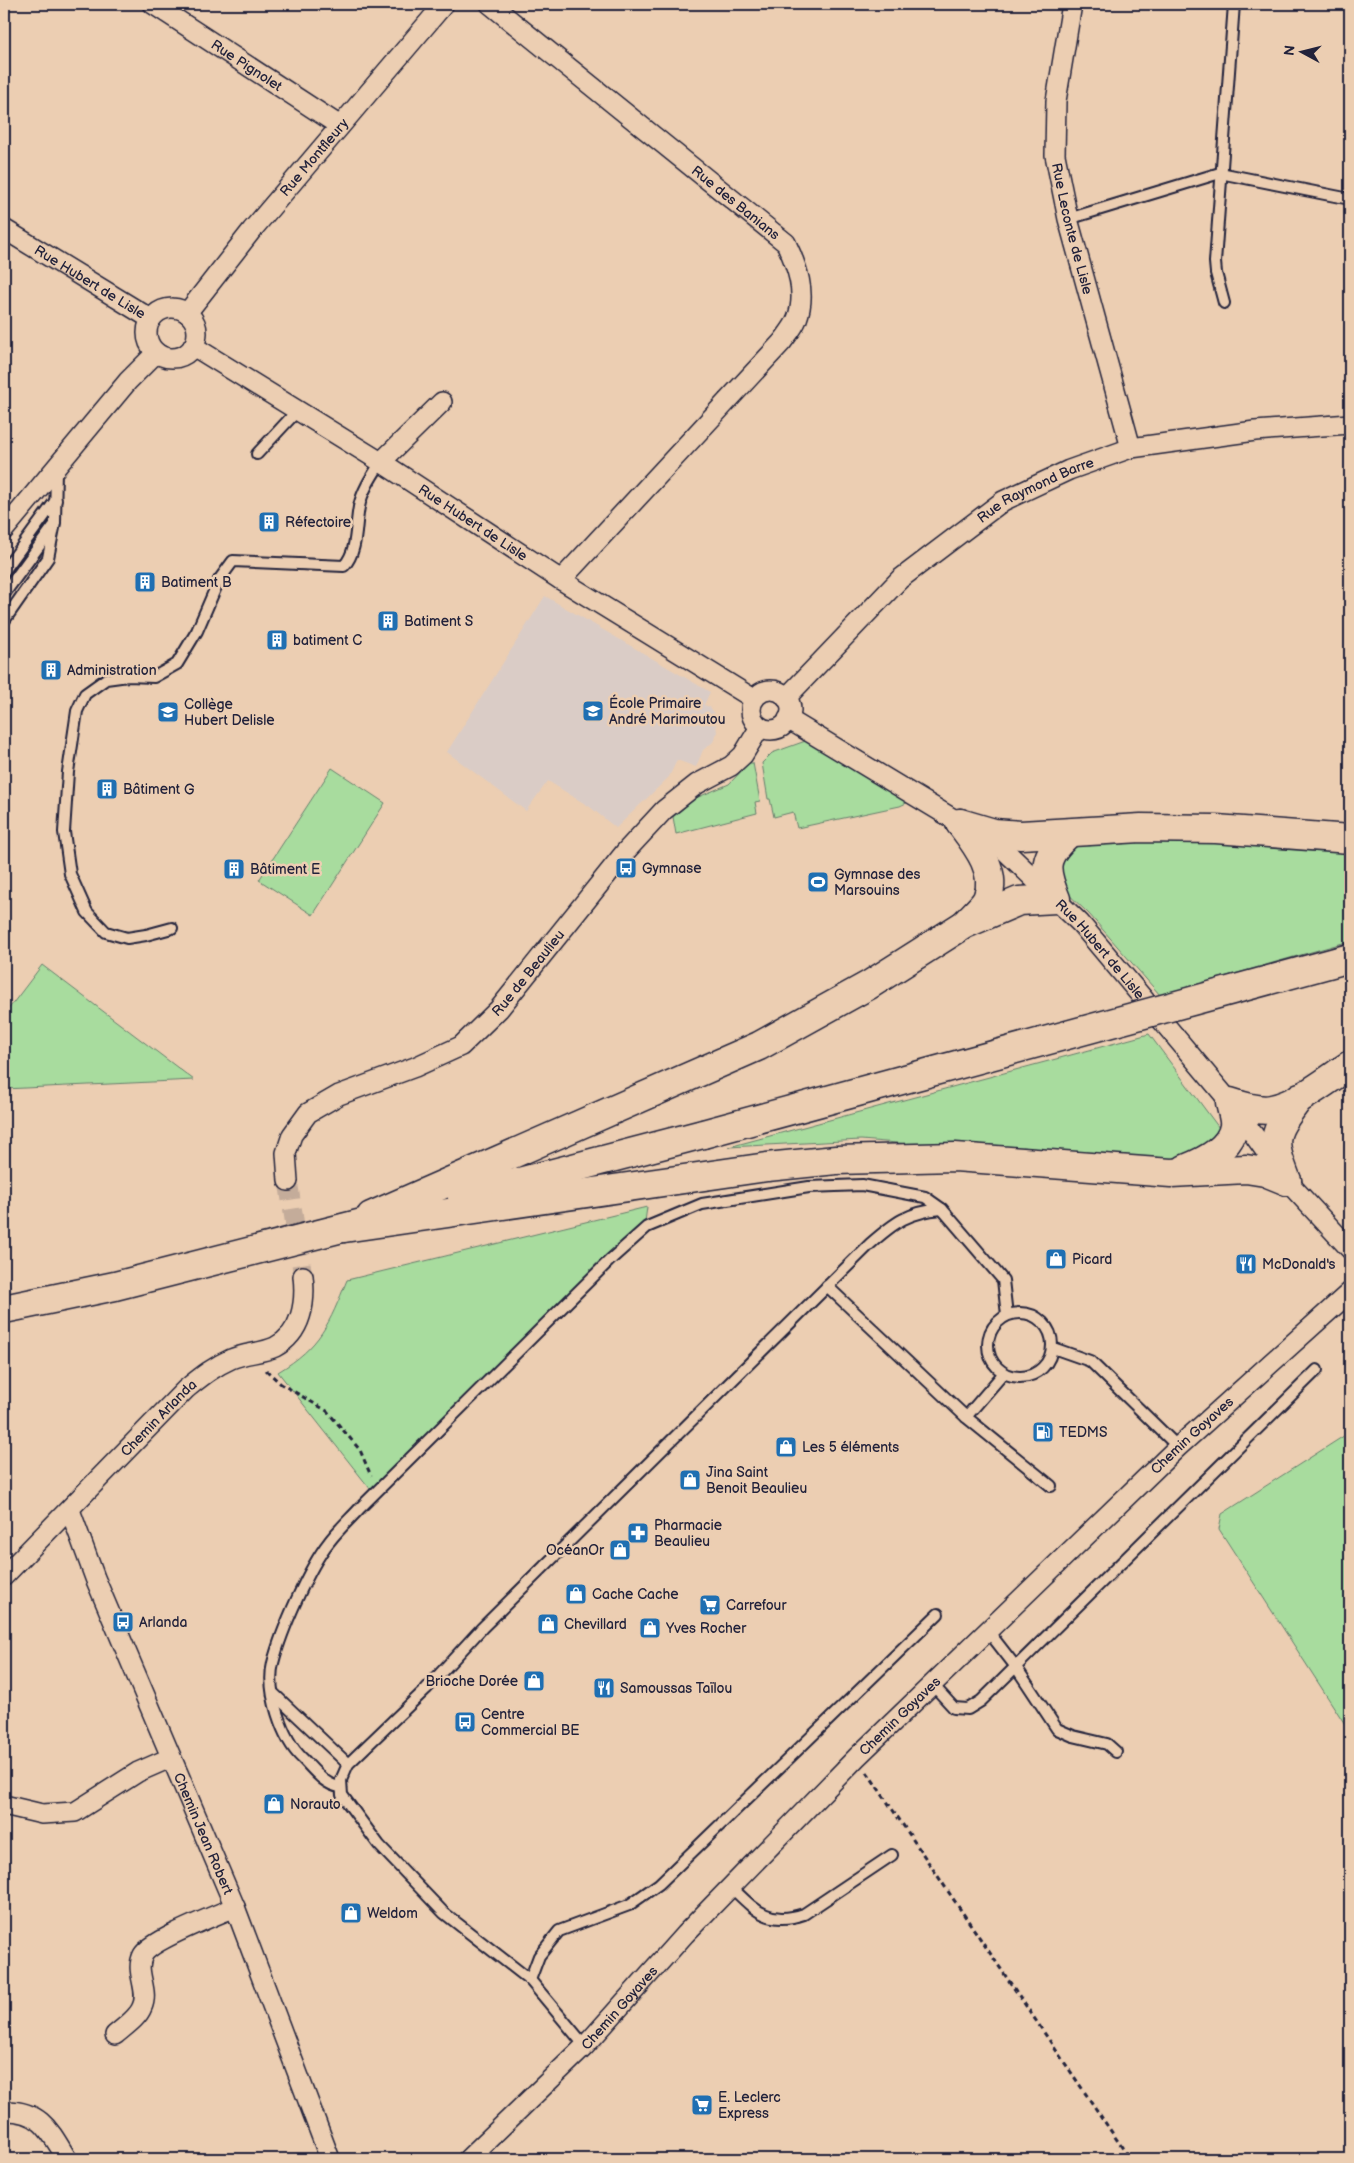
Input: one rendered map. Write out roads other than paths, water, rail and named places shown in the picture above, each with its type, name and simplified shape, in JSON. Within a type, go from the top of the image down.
[{"type":"highway","points":[[960,824],[994,833],[1021,835],[1068,834],[1150,828],[1216,830],[1350,839]]},
{"type":"highway","points":[[960,824],[984,859],[990,878],[987,898],[965,924]]},
{"type":"highway","points":[[344,1228],[759,1046],[869,985],[965,924],[1019,901],[1056,899],[1048,880],[1046,861],[1055,846],[1068,834]]},
{"type":"highway","points":[[4,1309],[115,1286],[344,1228],[703,1134],[1350,958]]},
{"type":"highway","points":[[1171,1174],[1202,1163],[1225,1145],[1234,1126],[1230,1102],[1248,1108],[1271,1110],[1300,1097],[1350,1065]]},
{"type":"highway","points":[[1286,1181],[1275,1151],[1276,1138],[1280,1124],[1300,1097]]},
{"type":"highway","points":[[344,1228],[767,1167],[836,1160],[955,1157],[1171,1174],[1246,1169],[1265,1172],[1286,1181]]},
{"type":"street","name":"Rue Pignolet","points":[[153,4],[340,126]]},
{"type":"street","name":"Rue Montfleury","points":[[187,313],[252,230],[444,4]]},
{"type":"street","name":"Rue des Banians","points":[[490,4],[786,243],[796,264],[802,292],[797,319],[782,342],[562,580]]},
{"type":"street","name":"Rue Leconte de Lisle","points":[[1072,4],[1056,100],[1054,126],[1055,155],[1068,219],[1131,448]]},
{"type":"street","name":"Rue Hubert de Lisle","points":[[4,229],[150,319]]},
{"type":"street","points":[[167,308],[178,308],[187,313],[197,329],[193,346],[186,354],[176,358],[156,353],[147,337],[150,319],[158,312],[167,308]]},
{"type":"street","name":"Rue Hubert de Lisle","points":[[193,346],[381,462],[562,580],[754,699]]},
{"type":"street","points":[[4,530],[56,470],[128,381],[156,353]]},
{"type":"street","points":[[381,462],[442,402]]},
{"type":"street","name":"Rue Raymond Barre","points":[[786,698],[900,580],[1003,501],[1069,470],[1131,448],[1255,431],[1350,424]]},
{"type":"street","points":[[770,690],[779,692],[786,698],[790,712],[788,720],[781,727],[771,730],[760,727],[753,719],[751,709],[754,699],[761,693],[770,690]]},
{"type":"street","name":"Rue Hubert de Lisle","points":[[788,720],[1002,850],[1056,899],[1080,923],[1230,1102],[1286,1181],[1350,1249]]},
{"type":"street","name":"Rue de Beaulieu","points":[[288,1181],[286,1153],[292,1135],[308,1113],[339,1095],[415,1067],[461,1046],[498,1009],[626,851],[664,810],[697,784],[731,766],[743,755],[760,727]]},
{"type":"street","name":"Chemin Arlanda","points":[[4,1576],[186,1389],[210,1369],[233,1358],[275,1347],[292,1334],[301,1315],[305,1296],[303,1276]]},
{"type":"street","name":"Chemin Goyaves","points":[[468,2159],[584,2046],[685,1934],[857,1757],[1178,1447],[1350,1292]]},
{"type":"street","name":"Chemin Jean Robert","points":[[70,1510],[95,1578],[235,1907],[330,2159]]},
{"type":"street","points":[[4,1805],[42,1814],[75,1812],[138,1772],[170,1758]]},
{"type":"street","points":[[115,2035],[143,2007],[144,1997],[139,1965],[144,1953],[155,1944],[235,1907]]},
{"type":"street","points":[[4,2111],[23,2112],[38,2119],[49,2129],[67,2159]]},
{"type":"lane","points":[[1224,303],[1216,273],[1220,173],[1234,4]]},
{"type":"lane","points":[[1068,219],[1220,173],[1350,199]]},
{"type":"lane","points":[[257,454],[296,411]]},
{"type":"lane","points":[[172,928],[126,938],[106,932],[87,912],[70,874],[64,832],[68,772],[77,711],[85,694],[106,679],[128,676],[154,677],[177,664],[197,631],[219,580],[233,561],[344,566],[352,557],[359,506],[366,488],[381,462]]},
{"type":"lane","points":[[4,621],[48,558],[56,523],[56,470]]},
{"type":"lane","points":[[4,571],[56,500]]},
{"type":"lane","points":[[4,594],[56,523]]},
{"type":"lane","points":[[340,1787],[330,1785],[291,1748],[280,1721],[273,1694],[272,1664],[303,1586],[328,1542],[610,1260],[647,1227],[702,1204],[809,1187],[862,1185],[900,1191],[924,1197],[942,1209],[1003,1280],[1007,1315]]},
{"type":"lane","points":[[584,2046],[530,1980],[444,1913],[379,1845],[342,1795],[340,1787],[348,1764],[426,1689],[482,1628],[870,1244],[901,1218],[921,1211],[942,1209]]},
{"type":"lane","points":[[827,1286],[966,1417],[1051,1486]]},
{"type":"lane","points":[[1021,1312],[1035,1316],[1046,1325],[1052,1337],[1053,1348],[1047,1364],[1035,1375],[1019,1379],[1003,1374],[991,1361],[987,1343],[993,1327],[1007,1315],[1021,1312]]},
{"type":"lane","points":[[1053,1348],[1090,1361],[1178,1447]]},
{"type":"lane","points":[[932,1684],[954,1708],[968,1710],[981,1700],[1317,1370]]},
{"type":"lane","points":[[966,1417],[1003,1374]]},
{"type":"lane","points":[[530,1980],[539,1956],[559,1931],[629,1905],[659,1884],[938,1614]]},
{"type":"lane","points":[[988,1630],[1016,1667],[1057,1729],[1073,1736],[1107,1744],[1116,1752]]},
{"type":"lane","points":[[273,1694],[348,1764]]},
{"type":"lane","points":[[730,1887],[757,1912],[775,1918],[790,1919],[804,1914],[892,1855]]},
{"type":"tunnel","points":[[288,1181],[303,1276]]},
{"type":"place","name":"Réfectoire","points":[[269,522]]},
{"type":"place","name":"Batiment B","points":[[145,582]]},
{"type":"place","name":"Batiment S","points":[[388,621]]},
{"type":"place","name":"batiment C","points":[[277,640]]},
{"type":"place","name":"Administration","points":[[51,670]]},
{"type":"place","name":"École Primaire André Marimoutou","points":[[593,711]]},
{"type":"place","name":"Collège Hubert Delisle","points":[[168,712]]},
{"type":"place","name":"Bâtiment G","points":[[107,789]]},
{"type":"place","name":"Gymnase","points":[[626,868]]},
{"type":"place","name":"Bâtiment E","points":[[234,869]]},
{"type":"place","name":"Gymnase des Marsouins","points":[[818,882]]},
{"type":"place","name":"Picard","points":[[1056,1259]]},
{"type":"place","name":"McDonald's","points":[[1246,1264]]},
{"type":"place","name":"TEDMS","points":[[1043,1432]]},
{"type":"place","name":"Les 5 éléments","points":[[786,1447]]},
{"type":"place","name":"Jina Saint Benoit Beaulieu","points":[[690,1480]]},
{"type":"place","name":"Pharmacie Beaulieu","points":[[638,1533]]},
{"type":"place","name":"OcéanOr","points":[[620,1550]]},
{"type":"place","name":"Cache Cache","points":[[576,1594]]},
{"type":"place","name":"Carrefour","points":[[710,1605]]},
{"type":"place","name":"Arlanda","points":[[123,1622]]},
{"type":"place","name":"Chevillard","points":[[548,1624]]},
{"type":"place","name":"Yves Rocher","points":[[650,1628]]},
{"type":"place","name":"Brioche Dorée","points":[[534,1681]]},
{"type":"place","name":"Samoussas Taïlou","points":[[604,1688]]},
{"type":"place","name":"Centre Commercial BE","points":[[465,1722]]},
{"type":"place","name":"Norauto","points":[[274,1804]]},
{"type":"place","name":"Weldom","points":[[351,1913]]},
{"type":"place","name":"E. Leclerc Express","points":[[702,2105]]}]
